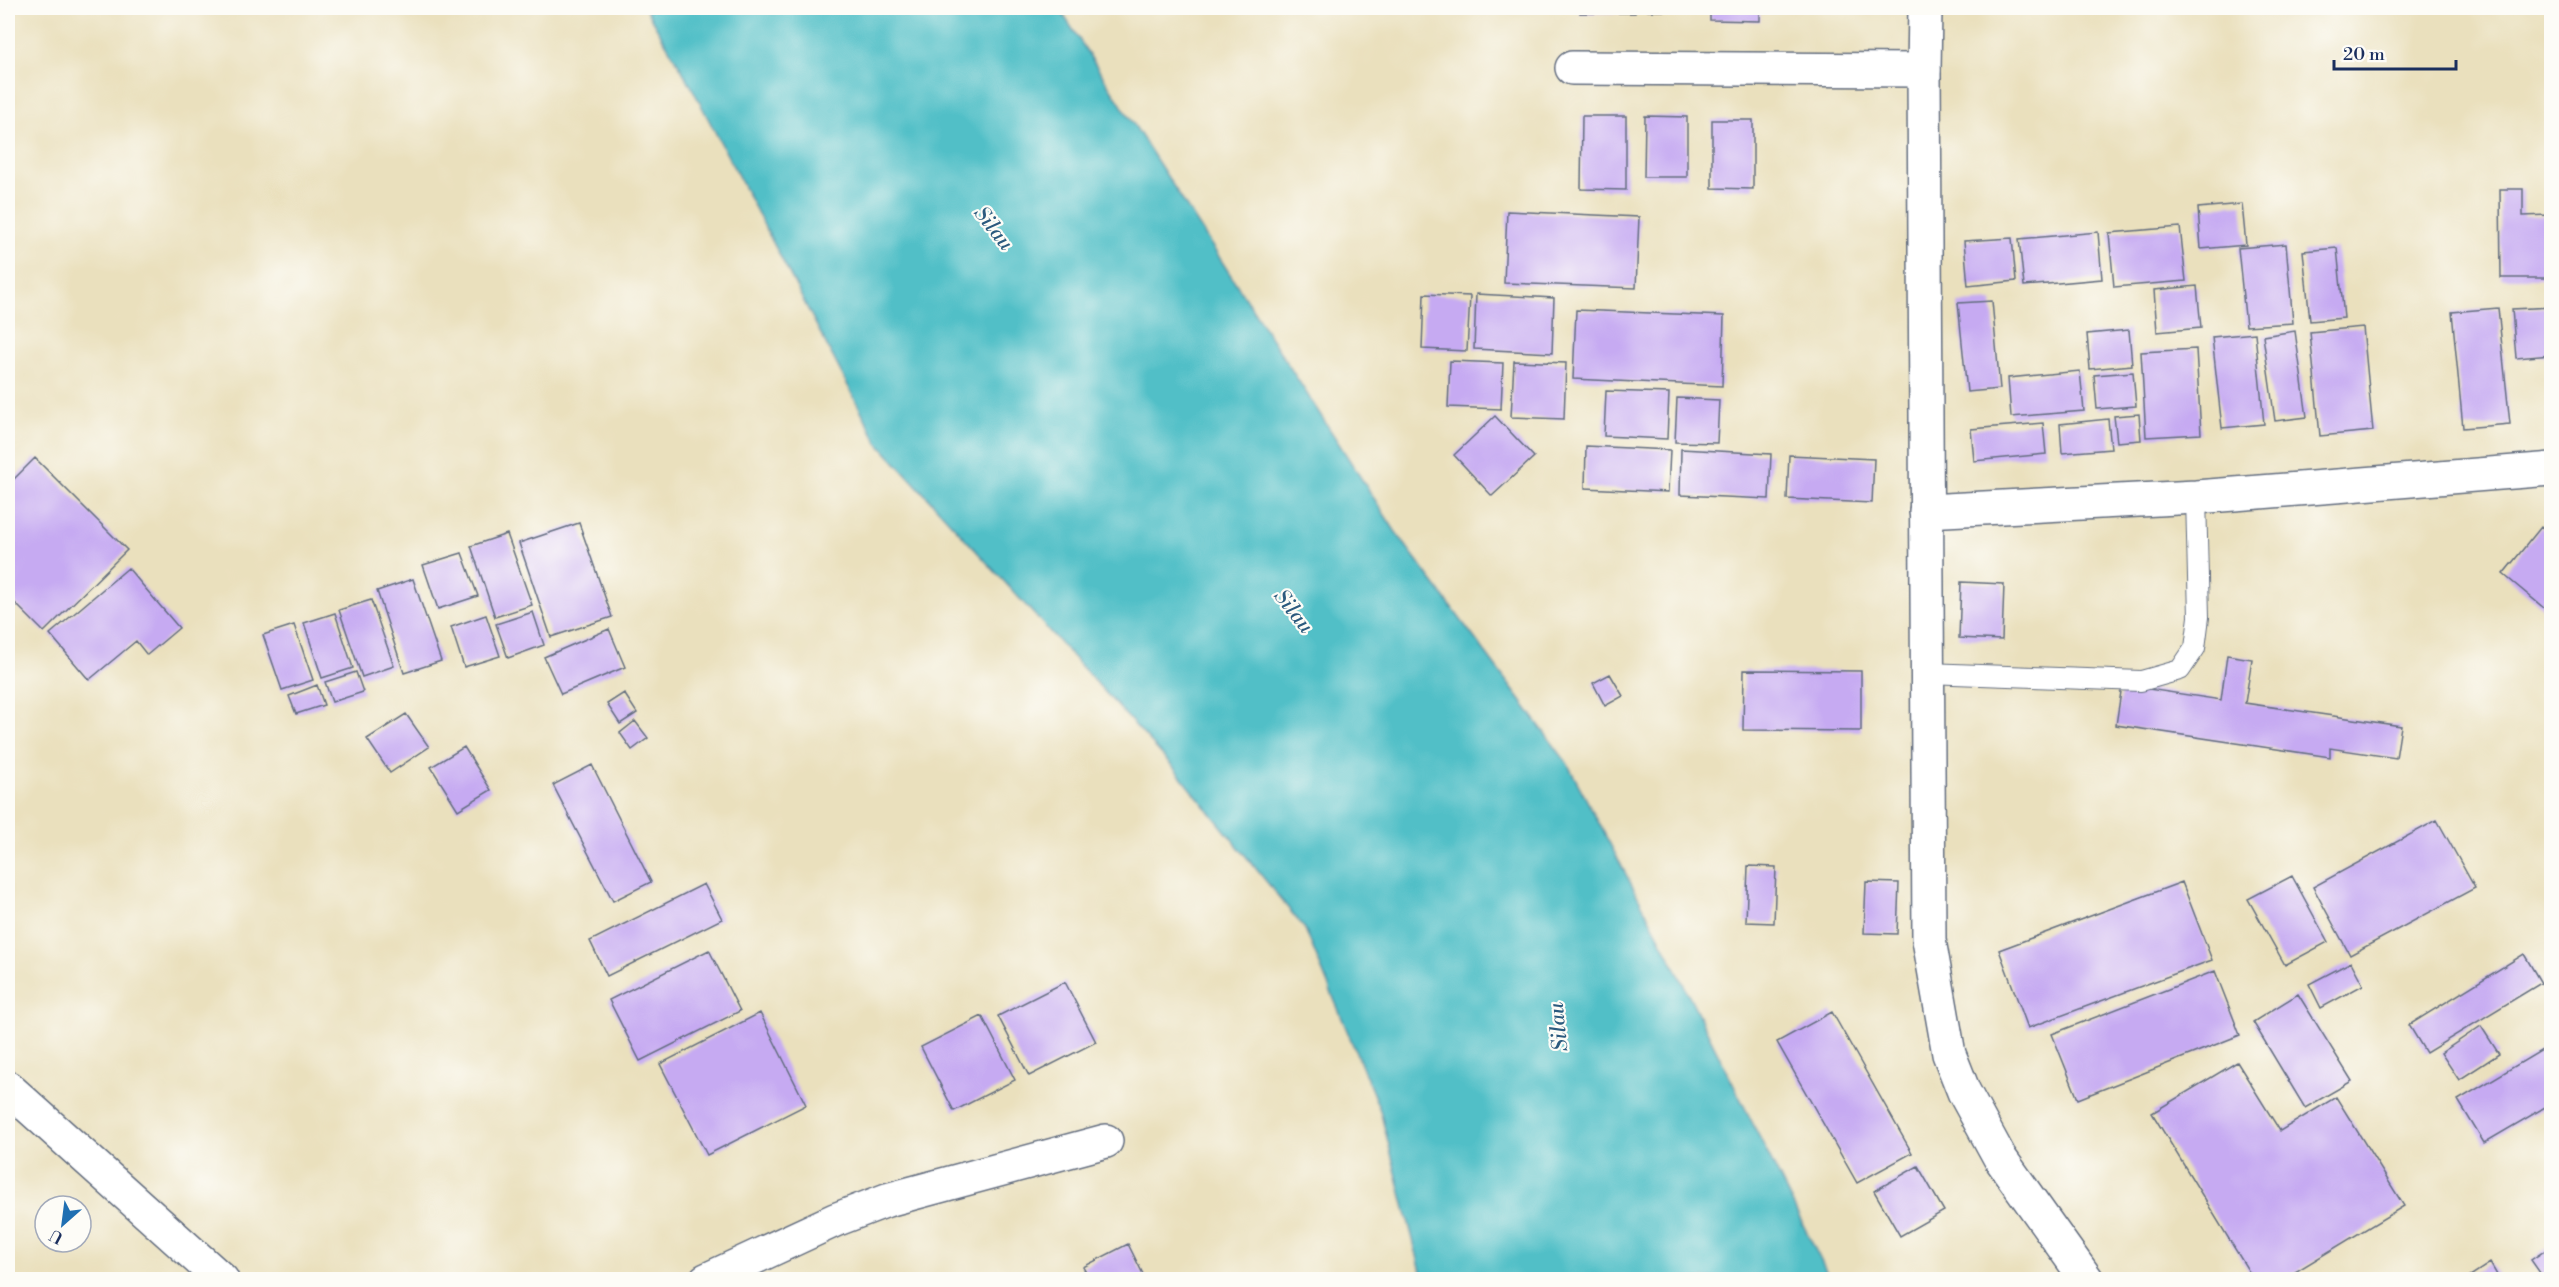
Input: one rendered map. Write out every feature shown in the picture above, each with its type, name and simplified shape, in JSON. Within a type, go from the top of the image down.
[{"type":"main road","points":[[1925,8],[1929,940],[1949,1054],[1965,1092],[2000,1158],[2087,1280]]},
{"type":"main road","points":[[1572,68],[1924,70]]},
{"type":"main road","points":[[1926,511],[2196,497],[2552,469]]},
{"type":"main road","points":[[8,1088],[222,1280]]},
{"type":"main road","points":[[706,1280],[835,1220],[887,1200],[1106,1141]]},
{"type":"lane","points":[[1927,673],[2141,681],[2180,670],[2195,648],[2199,617],[2196,497]]},
{"type":"water","name":"Silau","points":[[645,8],[1059,8],[1395,531],[1567,763],[1673,963],[1830,1279],[1423,1279],[1380,1110],[1305,929],[1175,769],[878,443],[689,82]]},
{"type":"building","points":[[1580,8],[1636,8],[1635,13],[1580,13]]},
{"type":"building","points":[[1648,8],[1697,8],[1697,11],[1648,11]]},
{"type":"building","points":[[1710,8],[1760,8],[1760,21],[1710,20]]},
{"type":"building","points":[[1582,116],[1626,116],[1626,190],[1581,189]]},
{"type":"building","points":[[1645,116],[1687,117],[1687,177],[1644,177]]},
{"type":"building","points":[[1712,120],[1753,120],[1753,189],[1712,188]]},
{"type":"building","points":[[2500,189],[2523,189],[2523,216],[2552,215],[2552,278],[2501,278]]},
{"type":"building","points":[[2242,204],[2246,245],[2201,249],[2198,208]]},
{"type":"building","points":[[1507,211],[1639,217],[1636,288],[1504,283]]},
{"type":"building","points":[[2180,227],[2186,281],[2114,287],[2109,233]]},
{"type":"building","points":[[2098,232],[2102,279],[2024,286],[2019,239]]},
{"type":"building","points":[[2012,238],[2016,281],[1968,286],[1964,241]]},
{"type":"building","points":[[2286,244],[2293,323],[2246,326],[2238,248]]},
{"type":"building","points":[[2337,248],[2344,318],[2310,321],[2303,251]]},
{"type":"building","points":[[2197,286],[2201,328],[2157,332],[2154,290]]},
{"type":"building","points":[[1424,294],[1470,296],[1467,351],[1422,349]]},
{"type":"building","points":[[1476,294],[1554,298],[1552,353],[1474,349]]},
{"type":"building","points":[[1992,301],[2000,389],[1967,392],[1958,303]]},
{"type":"building","points":[[2552,307],[2552,355],[2516,358],[2512,309]]},
{"type":"building","points":[[2498,308],[2510,424],[2463,428],[2452,312]]},
{"type":"building","points":[[1576,310],[1724,316],[1722,386],[1573,379]]},
{"type":"building","points":[[2363,327],[2373,431],[2320,436],[2310,332]]},
{"type":"building","points":[[2129,330],[2132,365],[2090,369],[2087,334]]},
{"type":"building","points":[[2295,331],[2307,417],[2275,421],[2263,336]]},
{"type":"building","points":[[2255,333],[2264,424],[2222,428],[2212,337]]},
{"type":"building","points":[[2196,349],[2201,434],[2146,437],[2141,352]]},
{"type":"building","points":[[1450,361],[1503,363],[1501,409],[1448,407]]},
{"type":"building","points":[[1514,361],[1566,363],[1564,419],[1511,417]]},
{"type":"building","points":[[2080,371],[2084,411],[2011,417],[2008,378]]},
{"type":"building","points":[[2133,372],[2136,406],[2097,409],[2094,375]]},
{"type":"building","points":[[1606,391],[1669,393],[1667,439],[1604,436]]},
{"type":"building","points":[[1677,398],[1719,400],[1717,443],[1675,442]]},
{"type":"building","points":[[2139,414],[2141,440],[2117,442],[2114,416]]},
{"type":"building","points":[[1495,416],[1534,457],[1492,496],[1454,455]]},
{"type":"building","points":[[2108,419],[2111,449],[2062,453],[2060,424]]},
{"type":"building","points":[[2043,423],[2046,454],[1974,461],[1971,429]]},
{"type":"building","points":[[1586,446],[1670,450],[1668,492],[1585,488]]},
{"type":"building","points":[[1681,449],[1771,454],[1769,499],[1680,495]]},
{"type":"building","points":[[1789,455],[1874,459],[1872,503],[1787,499]]},
{"type":"building","points":[[35,458],[127,550],[44,632],[8,596],[8,485]]},
{"type":"building","points":[[579,523],[612,617],[551,637],[519,543]]},
{"type":"building","points":[[2541,527],[2552,536],[2550,613],[2503,574]]},
{"type":"building","points":[[507,534],[532,605],[495,617],[471,546]]},
{"type":"building","points":[[462,553],[478,596],[438,609],[423,565]]},
{"type":"building","points":[[128,568],[179,628],[147,655],[136,641],[89,680],[50,634]]},
{"type":"building","points":[[413,579],[441,661],[404,673],[377,591]]},
{"type":"building","points":[[1961,582],[2004,584],[2002,640],[1959,638]]},
{"type":"building","points":[[371,600],[394,666],[362,677],[339,610]]},
{"type":"building","points":[[533,612],[544,645],[508,658],[496,624]]},
{"type":"building","points":[[335,613],[353,668],[322,678],[304,623]]},
{"type":"building","points":[[486,615],[500,656],[464,667],[451,627]]},
{"type":"building","points":[[294,625],[313,680],[282,690],[263,635]]},
{"type":"building","points":[[609,629],[625,667],[561,694],[544,657]]},
{"type":"building","points":[[2227,655],[2252,659],[2245,703],[2401,726],[2396,758],[2330,748],[2330,757],[2116,725],[2122,685],[2221,700]]},
{"type":"building","points":[[1744,670],[1861,671],[1861,731],[1743,730]]},
{"type":"building","points":[[356,672],[363,692],[332,702],[325,682]]},
{"type":"building","points":[[1610,674],[1623,696],[1605,706],[1593,683]]},
{"type":"building","points":[[317,685],[324,705],[296,714],[289,696]]},
{"type":"building","points":[[624,693],[637,713],[620,724],[607,704]]},
{"type":"building","points":[[406,714],[429,747],[390,773],[367,739]]},
{"type":"building","points":[[635,721],[648,738],[632,750],[620,733]]},
{"type":"building","points":[[464,747],[491,790],[458,810],[431,767]]},
{"type":"building","points":[[592,765],[651,882],[613,901],[553,785]]},
{"type":"building","points":[[2437,820],[2475,888],[2350,955],[2313,887]]},
{"type":"building","points":[[1748,866],[1776,867],[1774,923],[1746,922]]},
{"type":"building","points":[[2292,876],[2328,942],[2285,965],[2248,899]]},
{"type":"building","points":[[1866,882],[1899,883],[1897,934],[1864,933]]},
{"type":"building","points":[[2182,882],[2212,960],[2028,1028],[1999,950]]},
{"type":"building","points":[[704,884],[722,919],[607,976],[590,941]]},
{"type":"building","points":[[709,950],[740,1011],[640,1061],[609,1000]]},
{"type":"building","points":[[2524,954],[2541,983],[2426,1053],[2409,1025]]},
{"type":"building","points":[[2351,962],[2363,985],[2321,1008],[2309,984]]},
{"type":"building","points":[[2215,971],[2240,1035],[2078,1099],[2052,1034]]},
{"type":"building","points":[[1065,982],[1096,1042],[1029,1076],[998,1016]]},
{"type":"building","points":[[2298,994],[2352,1081],[2305,1108],[2253,1022]]},
{"type":"building","points":[[1832,1012],[1912,1153],[1857,1183],[1777,1042]]},
{"type":"building","points":[[760,1013],[806,1105],[707,1155],[660,1064]]},
{"type":"building","points":[[982,1016],[1015,1080],[954,1111],[921,1047]]},
{"type":"building","points":[[2481,1026],[2499,1054],[2459,1080],[2441,1053]]},
{"type":"building","points":[[2552,1044],[2552,1103],[2484,1143],[2458,1100]]},
{"type":"building","points":[[2237,1062],[2280,1131],[2336,1097],[2404,1206],[2282,1280],[2254,1280],[2152,1113]]},
{"type":"building","points":[[1918,1166],[1944,1211],[1900,1236],[1874,1191]]},
{"type":"building","points":[[1128,1244],[1146,1280],[1090,1280],[1083,1267]]},
{"type":"building","points":[[2552,1246],[2552,1280],[2545,1280],[2531,1260]]},
{"type":"building","points":[[2490,1263],[2500,1280],[2464,1280]]}]
